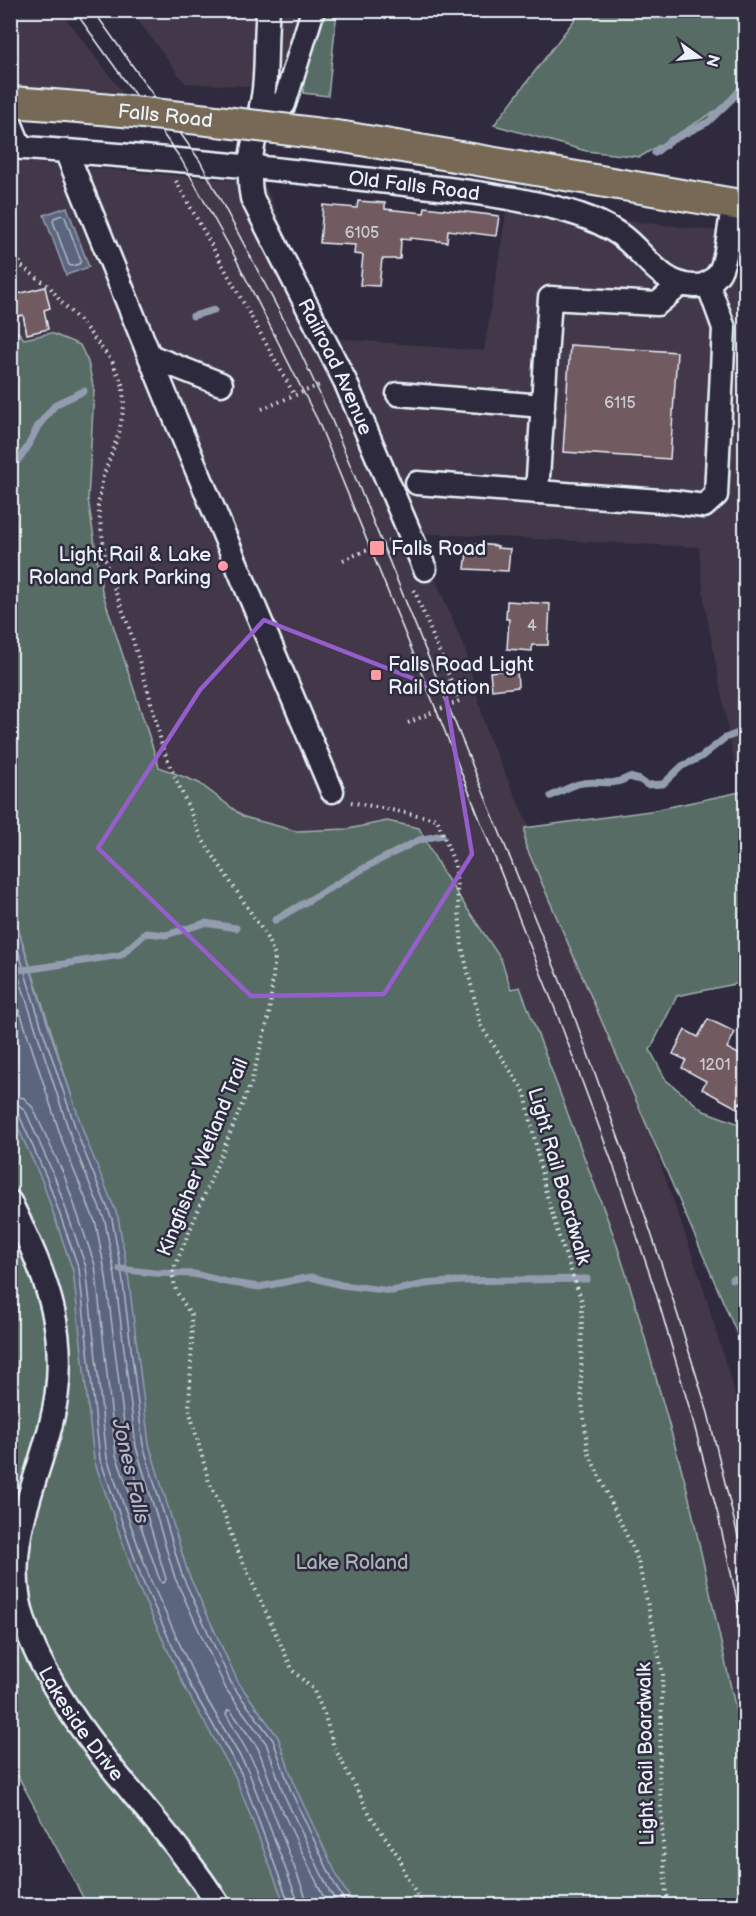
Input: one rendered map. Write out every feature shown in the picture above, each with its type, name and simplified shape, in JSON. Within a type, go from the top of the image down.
[{"type":"main road","name":"Falls Road","points":[[10,102],[85,106],[199,117],[344,136],[739,205]]},
{"type":"street","name":"Railroad Avenue","points":[[268,10],[261,106],[249,166],[249,186],[257,209],[345,381],[425,569]]},
{"type":"street","points":[[261,106],[284,104],[313,10]]},
{"type":"street","points":[[10,122],[15,147]]},
{"type":"street","name":"Old Falls Road","points":[[15,147],[249,166],[477,193],[565,211],[592,219],[619,234],[663,276],[681,284]]},
{"type":"street","points":[[66,151],[332,791]]},
{"type":"street","points":[[537,492],[550,298],[657,304],[681,284],[696,286],[708,284],[719,273],[722,266],[739,205]]},
{"type":"street","points":[[417,483],[704,506],[716,495],[724,328],[708,284]]},
{"type":"street","points":[[150,356],[220,384]]},
{"type":"street","points":[[398,394],[543,406]]},
{"type":"street","name":"Lakeside Drive","points":[[10,1202],[25,1233],[49,1296],[60,1346],[60,1370],[54,1409],[19,1531],[16,1553],[19,1601],[26,1627],[34,1650],[79,1727],[119,1779],[191,1864],[219,1905]]},
{"type":"path","points":[[172,176],[295,396],[262,410]]},
{"type":"path","name":"Kingfisher Wetland Trail","points":[[10,233],[21,266],[50,286],[61,302],[82,323],[112,361],[123,386],[124,406],[119,434],[103,477],[98,506],[107,569],[130,630],[163,749],[202,839],[266,934],[275,956],[269,1016],[251,1083],[172,1273],[176,1291],[190,1315],[192,1340],[189,1409],[209,1482],[223,1510],[235,1545],[293,1671],[313,1689],[325,1716],[334,1747],[372,1818],[399,1857],[406,1876],[421,1903]]},
{"type":"path","points":[[343,560],[393,540]]},
{"type":"path","name":"Light Rail Boardwalk","points":[[361,803],[437,819],[455,865],[462,947],[481,1026],[525,1093],[545,1189],[582,1301],[581,1393],[588,1452],[638,1560],[663,1674],[659,1775],[665,1885],[666,1895],[672,1905]]},
{"type":"highlighted area","points":[[264,620],[445,691],[472,854],[384,994],[251,996],[98,848],[200,690]]},
{"type":"shaded area","points":[[10,11],[60,11],[127,98],[11,88]]},
{"type":"shaded area","points":[[131,11],[310,11],[303,93],[264,87],[185,83]]},
{"type":"shaded area","points":[[10,161],[264,183],[330,338],[484,351],[507,207],[745,234],[746,672],[738,674],[740,729],[745,733],[745,791],[741,791],[731,746],[704,600],[699,547],[416,533],[466,652],[487,733],[591,966],[701,1280],[746,1434],[745,1751],[687,1489],[634,1299],[615,1239],[554,1074],[76,1110],[10,896]]},
{"type":"green space","points":[[310,11],[337,11],[328,96],[303,93]]},
{"type":"green space","points":[[581,11],[745,11],[745,93],[640,157],[586,151],[494,125]]},
{"type":"green space","name":"Lake Roland","points":[[10,322],[24,339],[51,333],[80,345],[88,362],[94,390],[88,499],[102,591],[159,767],[199,783],[244,817],[296,831],[348,829],[387,821],[419,828],[442,871],[501,959],[511,989],[520,987],[615,1239],[687,1489],[745,1751],[745,1905],[87,1905],[11,1763],[11,1129],[76,1110],[11,906]]},
{"type":"green space","points":[[745,791],[745,982],[677,996],[650,1050],[666,1080],[704,1111],[745,1126],[745,1434],[738,1336],[525,844],[525,828],[650,811]]},
{"type":"water","points":[[67,207],[89,267],[66,275],[44,215]]},
{"type":"water","name":"Jones Falls","points":[[10,896],[11,906],[48,1026],[86,1139],[118,1217],[128,1274],[149,1444],[188,1573],[238,1682],[278,1737],[296,1789],[341,1884],[355,1905],[285,1905],[235,1776],[186,1690],[137,1584],[94,1460],[73,1271],[43,1183],[11,1112]]},
{"type":"building","points":[[358,201],[385,203],[385,209],[424,213],[425,207],[499,216],[496,236],[448,230],[447,242],[401,239],[400,259],[382,259],[379,286],[360,285],[363,255],[354,254],[355,245],[320,243],[323,205],[357,208]]},
{"type":"building","points":[[45,287],[50,308],[44,310],[48,329],[27,334],[23,315],[10,318],[10,296]]},
{"type":"building","points":[[570,345],[677,352],[670,459],[563,452]]},
{"type":"building","points":[[468,543],[510,549],[508,571],[465,569]]},
{"type":"building","points":[[507,601],[550,604],[548,645],[532,645],[532,651],[507,649],[509,619],[506,619]]},
{"type":"building","points":[[517,669],[518,687],[492,690],[490,672]]},
{"type":"building","points":[[708,1019],[735,1032],[727,1048],[746,1058],[746,1105],[740,1102],[737,1108],[702,1089],[706,1081],[682,1068],[686,1060],[673,1054],[685,1030],[698,1037]]},
{"type":"waterway","points":[[655,153],[670,141],[708,122],[746,83]]},
{"type":"waterway","points":[[193,316],[214,310]]},
{"type":"waterway","points":[[10,470],[27,448],[38,426],[56,404],[84,391]]},
{"type":"waterway","points":[[551,796],[585,782],[609,783],[629,777],[647,785],[663,784],[682,766],[701,757],[725,738],[746,730]]},
{"type":"waterway","points":[[275,920],[366,867],[419,840],[442,835]]},
{"type":"waterway","points":[[10,970],[31,969],[121,955],[146,933],[166,935],[205,923],[236,928]]},
{"type":"waterway","points":[[120,1269],[194,1274],[259,1287],[311,1277],[341,1285],[392,1291],[425,1284],[461,1281],[587,1279]]},
{"type":"waterway","points":[[732,1279],[746,1279]]},
{"type":"tram line","points":[[74,10],[181,159],[234,255],[318,421],[557,1014],[615,1170],[656,1293],[692,1417],[718,1515],[746,1640]]},
{"type":"tram line","points":[[93,10],[200,161],[295,341],[331,418],[572,1010],[629,1167],[708,1413],[746,1569]]},
{"type":"place","name":"Falls Road","points":[[377,548]]},
{"type":"place","name":"Light Rail & Lake Roland Park Parking","points":[[223,566]]},
{"type":"place","name":"Falls Road Light Rail Station","points":[[376,675]]}]
